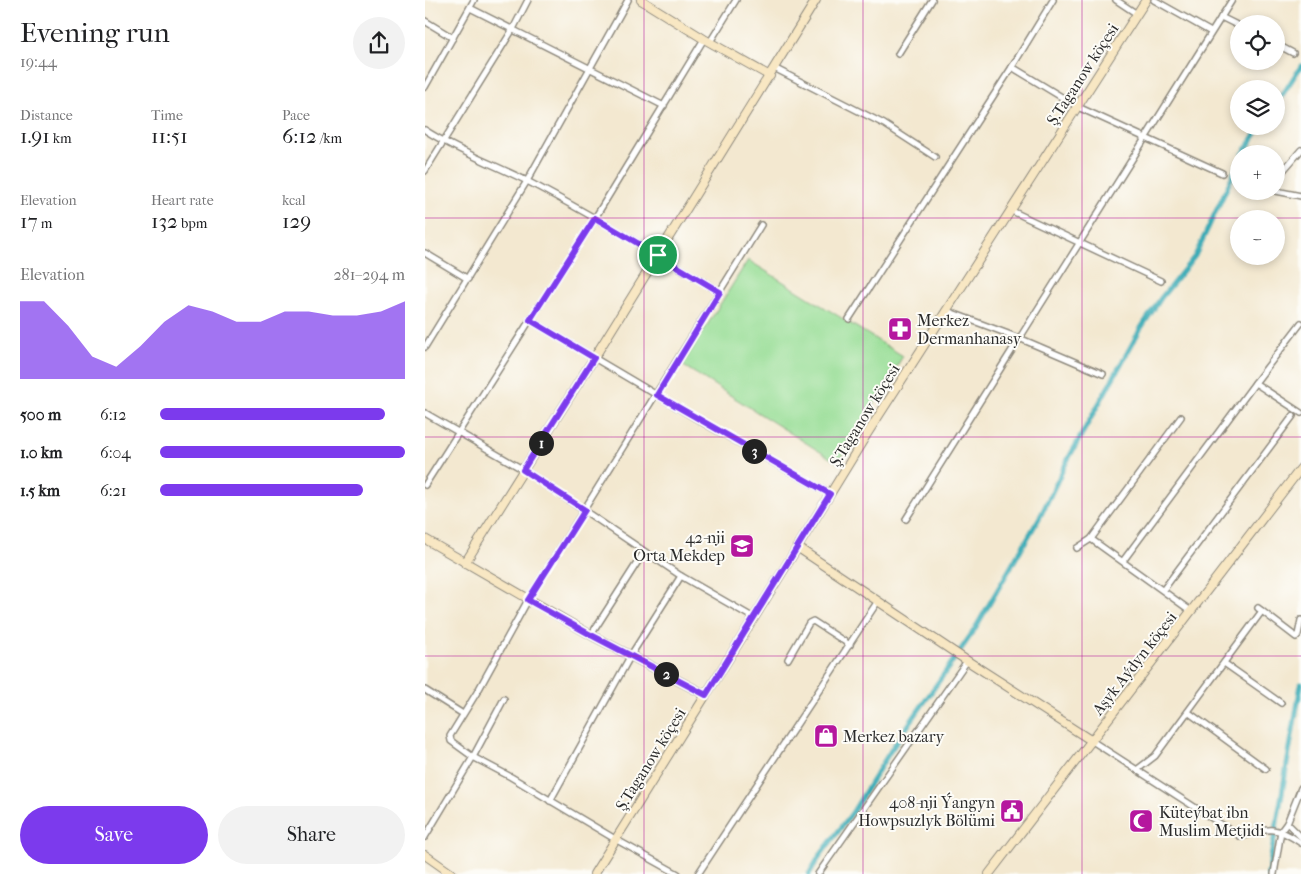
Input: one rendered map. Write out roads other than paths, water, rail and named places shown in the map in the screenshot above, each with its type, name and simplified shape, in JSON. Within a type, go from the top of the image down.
[{"type":"street","points":[[425,87],[474,0]]},
{"type":"street","points":[[425,171],[513,29],[528,0]]},
{"type":"street","points":[[425,347],[527,181],[628,0]]},
{"type":"street","points":[[641,0],[707,41],[770,76]]},
{"type":"street","points":[[425,485],[664,106],[736,0]]},
{"type":"street","points":[[465,563],[816,0]]},
{"type":"street","points":[[898,54],[932,0]]},
{"type":"street","points":[[849,319],[1012,67],[1053,0]]},
{"type":"street","points":[[1116,0],[1137,14]]},
{"type":"street","name":"Ş.Taganow köçesi","points":[[594,874],[830,494],[1147,0]]},
{"type":"street","points":[[1155,0],[1211,32]]},
{"type":"street","points":[[906,519],[1232,0]]},
{"type":"street","points":[[470,8],[664,106]]},
{"type":"street","points":[[1221,17],[1230,22]]},
{"type":"street","points":[[425,21],[453,38]]},
{"type":"street","points":[[1285,49],[1293,53]]},
{"type":"street","points":[[1012,67],[1078,107],[1222,174]]},
{"type":"street","points":[[775,68],[884,124],[935,157]]},
{"type":"street","points":[[425,130],[443,142],[527,181],[595,218],[720,292]]},
{"type":"street","points":[[1285,169],[1301,150]]},
{"type":"street","points":[[1285,193],[1301,196]]},
{"type":"street","points":[[1012,211],[1161,281]]},
{"type":"street","points":[[678,874],[473,757],[450,739],[451,733],[479,689],[528,600],[761,225]]},
{"type":"street","points":[[425,253],[468,279]]},
{"type":"street","points":[[947,311],[1019,338],[1103,374]]},
{"type":"street","points":[[530,320],[830,494]]},
{"type":"street","points":[[1123,562],[1301,323]]},
{"type":"street","points":[[1255,383],[1301,412]]},
{"type":"street","points":[[425,413],[523,470],[681,576],[754,618]]},
{"type":"street","points":[[1163,590],[1293,416]]},
{"type":"street","points":[[1077,548],[1091,539],[1181,417]]},
{"type":"street","name":"Aşyk Aýdyn köçesi","points":[[989,874],[1301,468]]},
{"type":"street","points":[[425,539],[591,635],[706,695]]},
{"type":"street","points":[[1091,539],[1191,611]]},
{"type":"street","points":[[797,548],[966,660],[1241,837],[1266,829],[1281,831],[1301,844]]},
{"type":"street","points":[[591,635],[645,552]]},
{"type":"street","points":[[550,801],[631,655],[681,576]]},
{"type":"street","points":[[698,874],[878,601]]},
{"type":"street","points":[[1138,770],[1155,756],[1224,663],[1260,609],[1296,637],[1301,620]]},
{"type":"street","points":[[787,659],[809,623],[813,621],[850,644]]},
{"type":"street","points":[[819,874],[966,660]]},
{"type":"street","points":[[1224,663],[1281,703]]},
{"type":"street","points":[[425,690],[463,714]]},
{"type":"street","points":[[425,837],[473,757],[504,699]]},
{"type":"street","points":[[1188,712],[1265,769]]},
{"type":"street","points":[[1274,874],[1281,831],[1287,822],[1301,788]]},
{"type":"street","points":[[1287,822],[1301,837]]},
{"type":"street","points":[[425,855],[452,874]]},
{"type":"waterway","points":[[1285,91],[1301,66]]},
{"type":"waterway","points":[[1249,145],[1255,135]]},
{"type":"waterway","points":[[809,874],[819,857],[852,813],[891,750],[973,632],[1041,515],[1067,461],[1141,328],[1161,298],[1195,256],[1230,181]]},
{"type":"waterway","points":[[1268,874],[1301,684]]},
{"type":"place","name":"Merkez Dermanhanasy","points":[[900,329]]},
{"type":"place","name":"42-nji Orta Mekdep","points":[[742,546]]},
{"type":"place","name":"Merkez bazary","points":[[826,736]]},
{"type":"place","name":"408-nji Ýangyn Howpsuzlyk Bölümi","points":[[1012,811]]},
{"type":"place","name":"Küteýbat ibn Muslim Metjidi","points":[[1141,821]]}]
